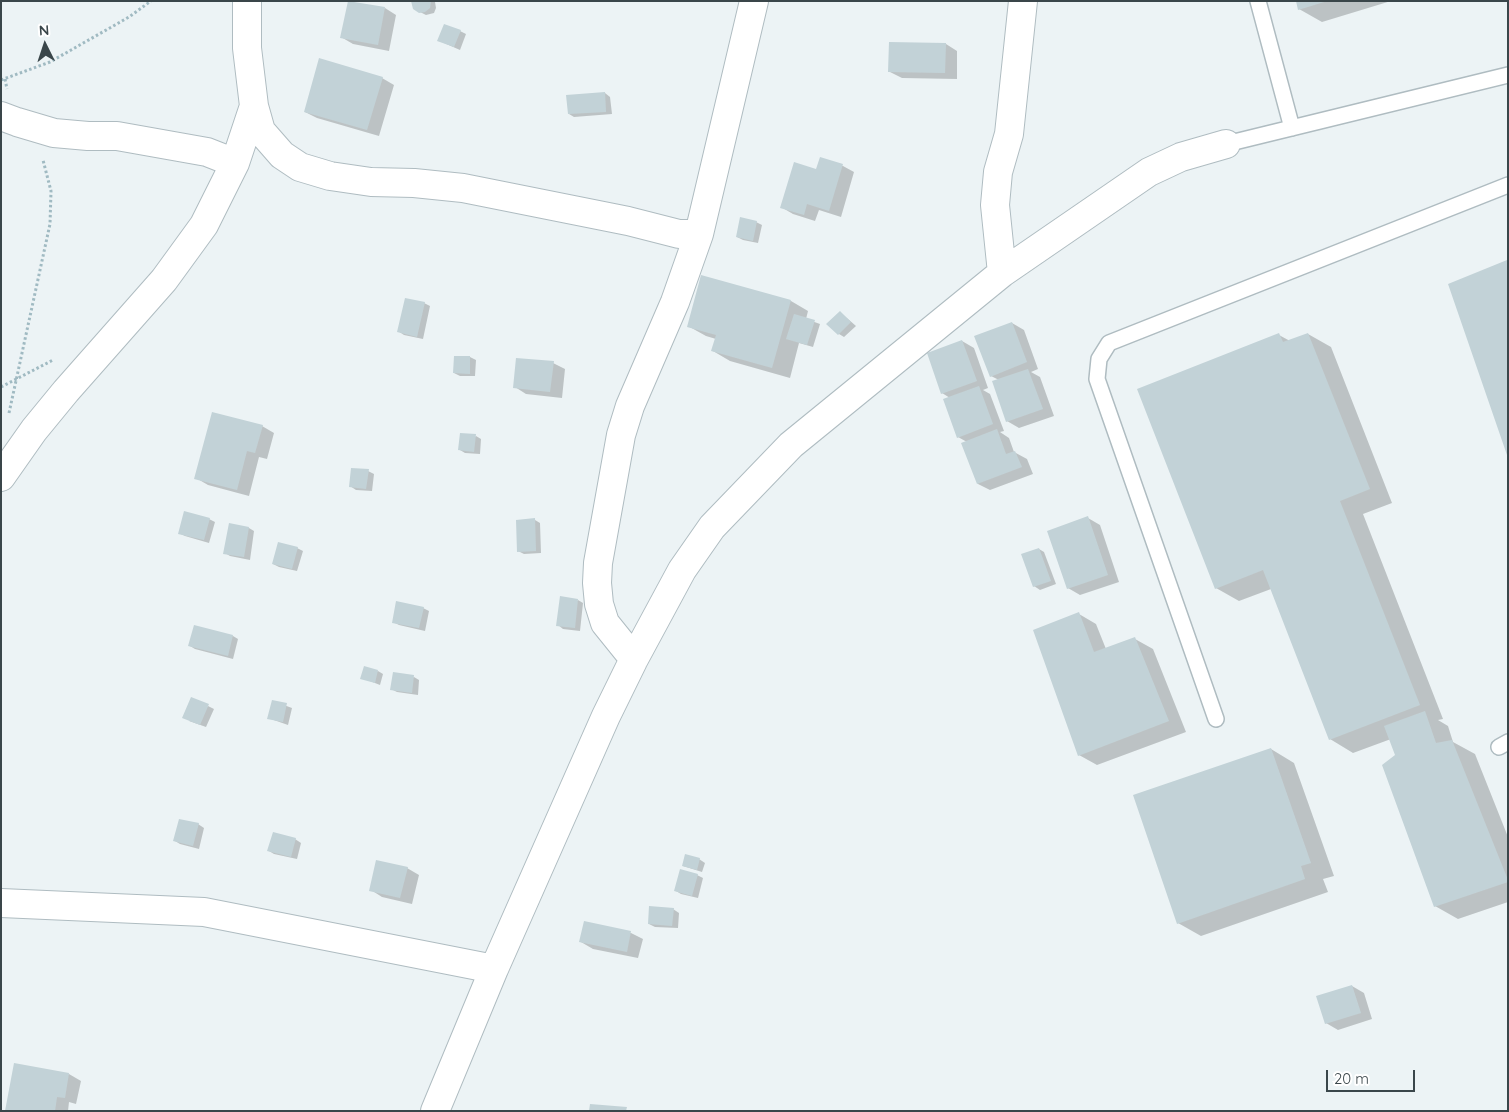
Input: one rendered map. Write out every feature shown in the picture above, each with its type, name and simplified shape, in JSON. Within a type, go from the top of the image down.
[{"type":"street","points":[[247,1],[247,48],[254,106],[261,131],[282,155],[300,167],[330,176],[371,182],[414,183],[463,188],[628,221],[679,234],[699,234]]},
{"type":"street","points":[[634,660],[605,623],[599,604],[597,583],[598,563],[621,434],[630,406],[675,302],[699,234],[754,1]]},
{"type":"street","points":[[1002,274],[995,204],[998,172],[1009,134],[1023,1]]},
{"type":"street","points":[[1,477],[34,430],[164,280],[204,225],[235,163],[254,106]]},
{"type":"street","points":[[9,119],[54,132],[88,136],[117,136],[207,152],[235,163]]},
{"type":"street","points":[[435,1111],[494,968],[606,716],[682,570],[712,527],[791,445],[1002,274],[1149,172],[1176,159],[1226,144]]},
{"type":"street","points":[[1,903],[204,912],[494,968]]},
{"type":"lane","points":[[1258,1],[1292,128]]},
{"type":"lane","points":[[1226,144],[1508,75]]},
{"type":"lane","points":[[1216,719],[1097,379],[1099,359],[1109,343],[1508,185]]},
{"type":"path","points":[[1,80],[50,62],[129,17],[151,1]]},
{"type":"path","points":[[7,420],[48,233],[51,191],[45,163],[9,119]]},
{"type":"building","points":[[348,1],[385,7],[378,45],[340,38]]},
{"type":"building","points":[[411,1],[431,1],[430,8],[425,12],[419,13],[413,9]]},
{"type":"building","points":[[1296,1],[1324,1],[1324,2],[1298,10]]},
{"type":"building","points":[[444,24],[461,30],[454,47],[437,41]]},
{"type":"building","points":[[889,42],[946,43],[945,73],[888,72]]},
{"type":"building","points":[[319,58],[383,77],[367,130],[304,112]]},
{"type":"building","points":[[605,92],[606,112],[568,114],[566,95]]},
{"type":"building","points":[[820,157],[843,164],[829,211],[807,204],[804,215],[780,208],[794,162],[816,169]]},
{"type":"building","points":[[740,217],[757,221],[753,241],[736,237]]},
{"type":"building","points":[[1507,260],[1508,262],[1507,455],[1448,284]]},
{"type":"building","points":[[701,275],[791,300],[772,368],[711,351],[716,335],[687,327]]},
{"type":"building","points":[[405,298],[425,302],[417,337],[397,332]]},
{"type":"building","points":[[840,311],[851,322],[838,335],[826,324]]},
{"type":"building","points":[[794,314],[815,320],[807,345],[786,339]]},
{"type":"building","points":[[1012,322],[1027,362],[990,377],[974,336]]},
{"type":"building","points":[[1279,333],[1283,342],[1308,333],[1370,489],[1340,501],[1420,705],[1329,740],[1263,570],[1215,589],[1137,389]]},
{"type":"building","points":[[962,340],[977,381],[941,394],[927,353]]},
{"type":"building","points":[[454,356],[470,356],[470,374],[453,373]]},
{"type":"building","points":[[516,358],[554,361],[550,392],[513,388]]},
{"type":"building","points":[[1028,369],[1043,409],[1006,422],[992,381]]},
{"type":"building","points":[[979,386],[993,424],[957,438],[943,399]]},
{"type":"building","points":[[212,412],[263,425],[255,453],[247,451],[237,490],[194,479]]},
{"type":"building","points":[[997,429],[1006,454],[1015,451],[1022,467],[977,484],[961,443]]},
{"type":"building","points":[[460,433],[476,434],[474,452],[458,450]]},
{"type":"building","points":[[351,468],[369,469],[366,489],[349,487]]},
{"type":"building","points":[[184,511],[210,518],[204,540],[178,534]]},
{"type":"building","points":[[1088,516],[1108,575],[1067,589],[1047,531]]},
{"type":"building","points":[[535,518],[536,551],[517,552],[516,520]]},
{"type":"building","points":[[229,523],[249,527],[244,557],[223,554]]},
{"type":"building","points":[[278,542],[298,547],[292,569],[272,564]]},
{"type":"building","points":[[1039,548],[1051,581],[1033,587],[1021,554]]},
{"type":"building","points":[[560,596],[578,599],[575,628],[556,626]]},
{"type":"building","points":[[396,601],[424,607],[419,628],[392,623]]},
{"type":"building","points":[[1079,612],[1094,652],[1135,637],[1169,721],[1078,756],[1033,630]]},
{"type":"building","points":[[194,625],[233,635],[228,656],[188,646]]},
{"type":"building","points":[[364,666],[378,670],[375,683],[360,679]]},
{"type":"building","points":[[393,672],[414,675],[412,693],[390,690]]},
{"type":"building","points":[[191,697],[209,704],[200,725],[182,718]]},
{"type":"building","points":[[272,700],[287,703],[283,722],[267,719]]},
{"type":"building","points":[[1425,711],[1436,743],[1452,740],[1508,880],[1508,882],[1434,907],[1382,765],[1395,755],[1384,726]]},
{"type":"building","points":[[1271,748],[1311,863],[1301,866],[1305,879],[1177,924],[1133,795]]},
{"type":"building","points":[[179,819],[199,823],[193,846],[173,841]]},
{"type":"building","points":[[273,832],[296,838],[291,857],[267,851]]},
{"type":"building","points":[[685,854],[700,858],[697,870],[682,866]]},
{"type":"building","points":[[376,860],[408,867],[400,898],[369,891]]},
{"type":"building","points":[[680,869],[698,874],[692,896],[674,891]]},
{"type":"building","points":[[649,906],[674,908],[672,926],[648,924]]},
{"type":"building","points":[[584,921],[631,931],[627,952],[579,942]]},
{"type":"building","points":[[1352,985],[1361,1013],[1325,1024],[1316,996]]},
{"type":"building","points":[[14,1063],[69,1073],[65,1098],[57,1097],[55,1111],[5,1111]]},
{"type":"building","points":[[590,1104],[627,1107],[626,1111],[589,1111]]}]
